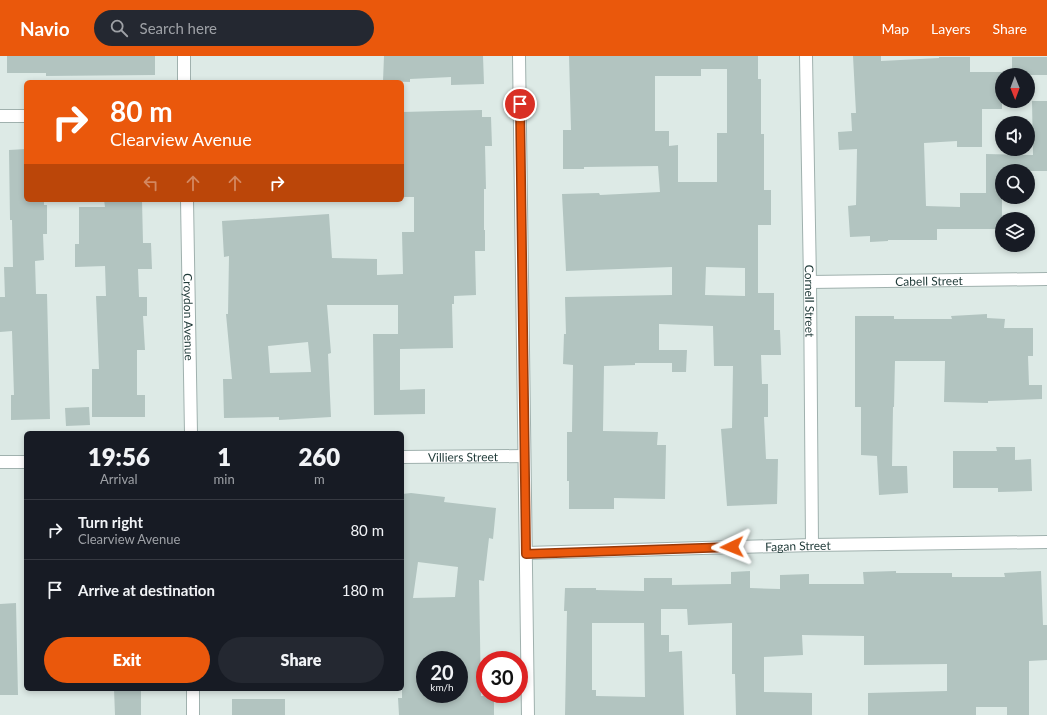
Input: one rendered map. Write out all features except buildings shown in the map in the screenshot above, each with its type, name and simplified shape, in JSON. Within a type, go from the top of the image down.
[{"type":"street","points":[[184,56],[184,80]]},
{"type":"street","points":[[519,56],[528,715]]},
{"type":"street","name":"Cornell Street","points":[[806,56],[810,282],[812,545]]},
{"type":"street","points":[[0,116],[24,116]]},
{"type":"street","name":"Croydon Avenue","points":[[187,202],[191,431]]},
{"type":"street","name":"Cabell Street","points":[[810,282],[1047,279]]},
{"type":"street","name":"Villiers Street","points":[[404,457],[524,456]]},
{"type":"street","points":[[0,462],[24,462]]},
{"type":"street","name":"Fagan Street","points":[[526,554],[812,545],[1047,542]]},
{"type":"street","points":[[193,691],[193,715]]},
{"type":"route","points":[[520,104],[526,554],[732,547]]}]
